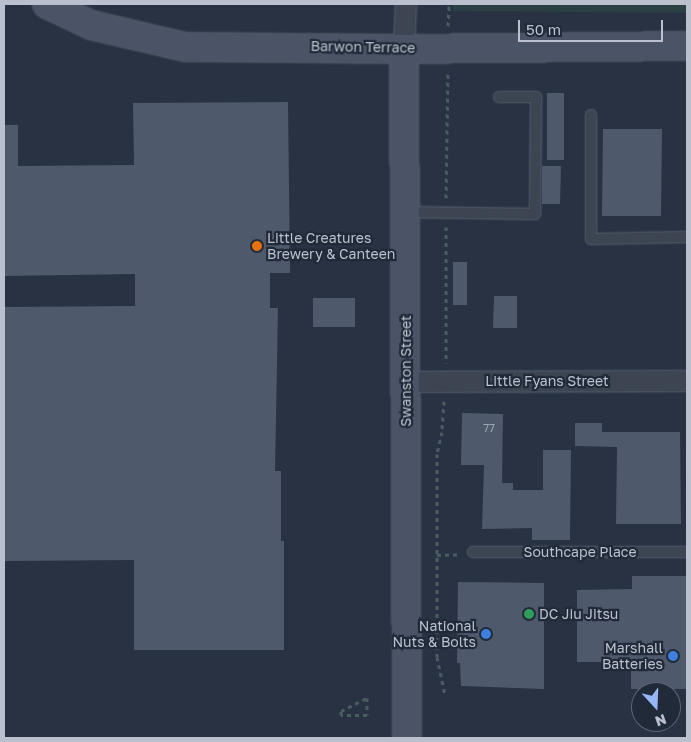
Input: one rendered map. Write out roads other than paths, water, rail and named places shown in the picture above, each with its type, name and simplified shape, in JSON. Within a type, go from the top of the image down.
[{"type":"street","name":"Barwon Terrace","points":[[47,4],[91,25],[185,47],[404,49],[687,46]]},
{"type":"street","name":"Swanston Street","points":[[406,4],[404,49],[404,212],[407,738]]},
{"type":"street","name":"Little Fyans Street","points":[[406,382],[687,381]]},
{"type":"lane","points":[[404,212],[534,214],[536,97],[499,97]]},
{"type":"lane","points":[[590,115],[591,239],[687,238]]},
{"type":"lane","name":"Southcape Place","points":[[474,552],[687,552]]},
{"type":"place","name":"Little Creatures Brewery & Canteen","points":[[257,246]]},
{"type":"place","name":"DC Jiu Jitsu","points":[[529,614]]},
{"type":"place","name":"National Nuts & Bolts","points":[[486,634]]},
{"type":"place","name":"Marshall Batteries","points":[[673,656]]}]
